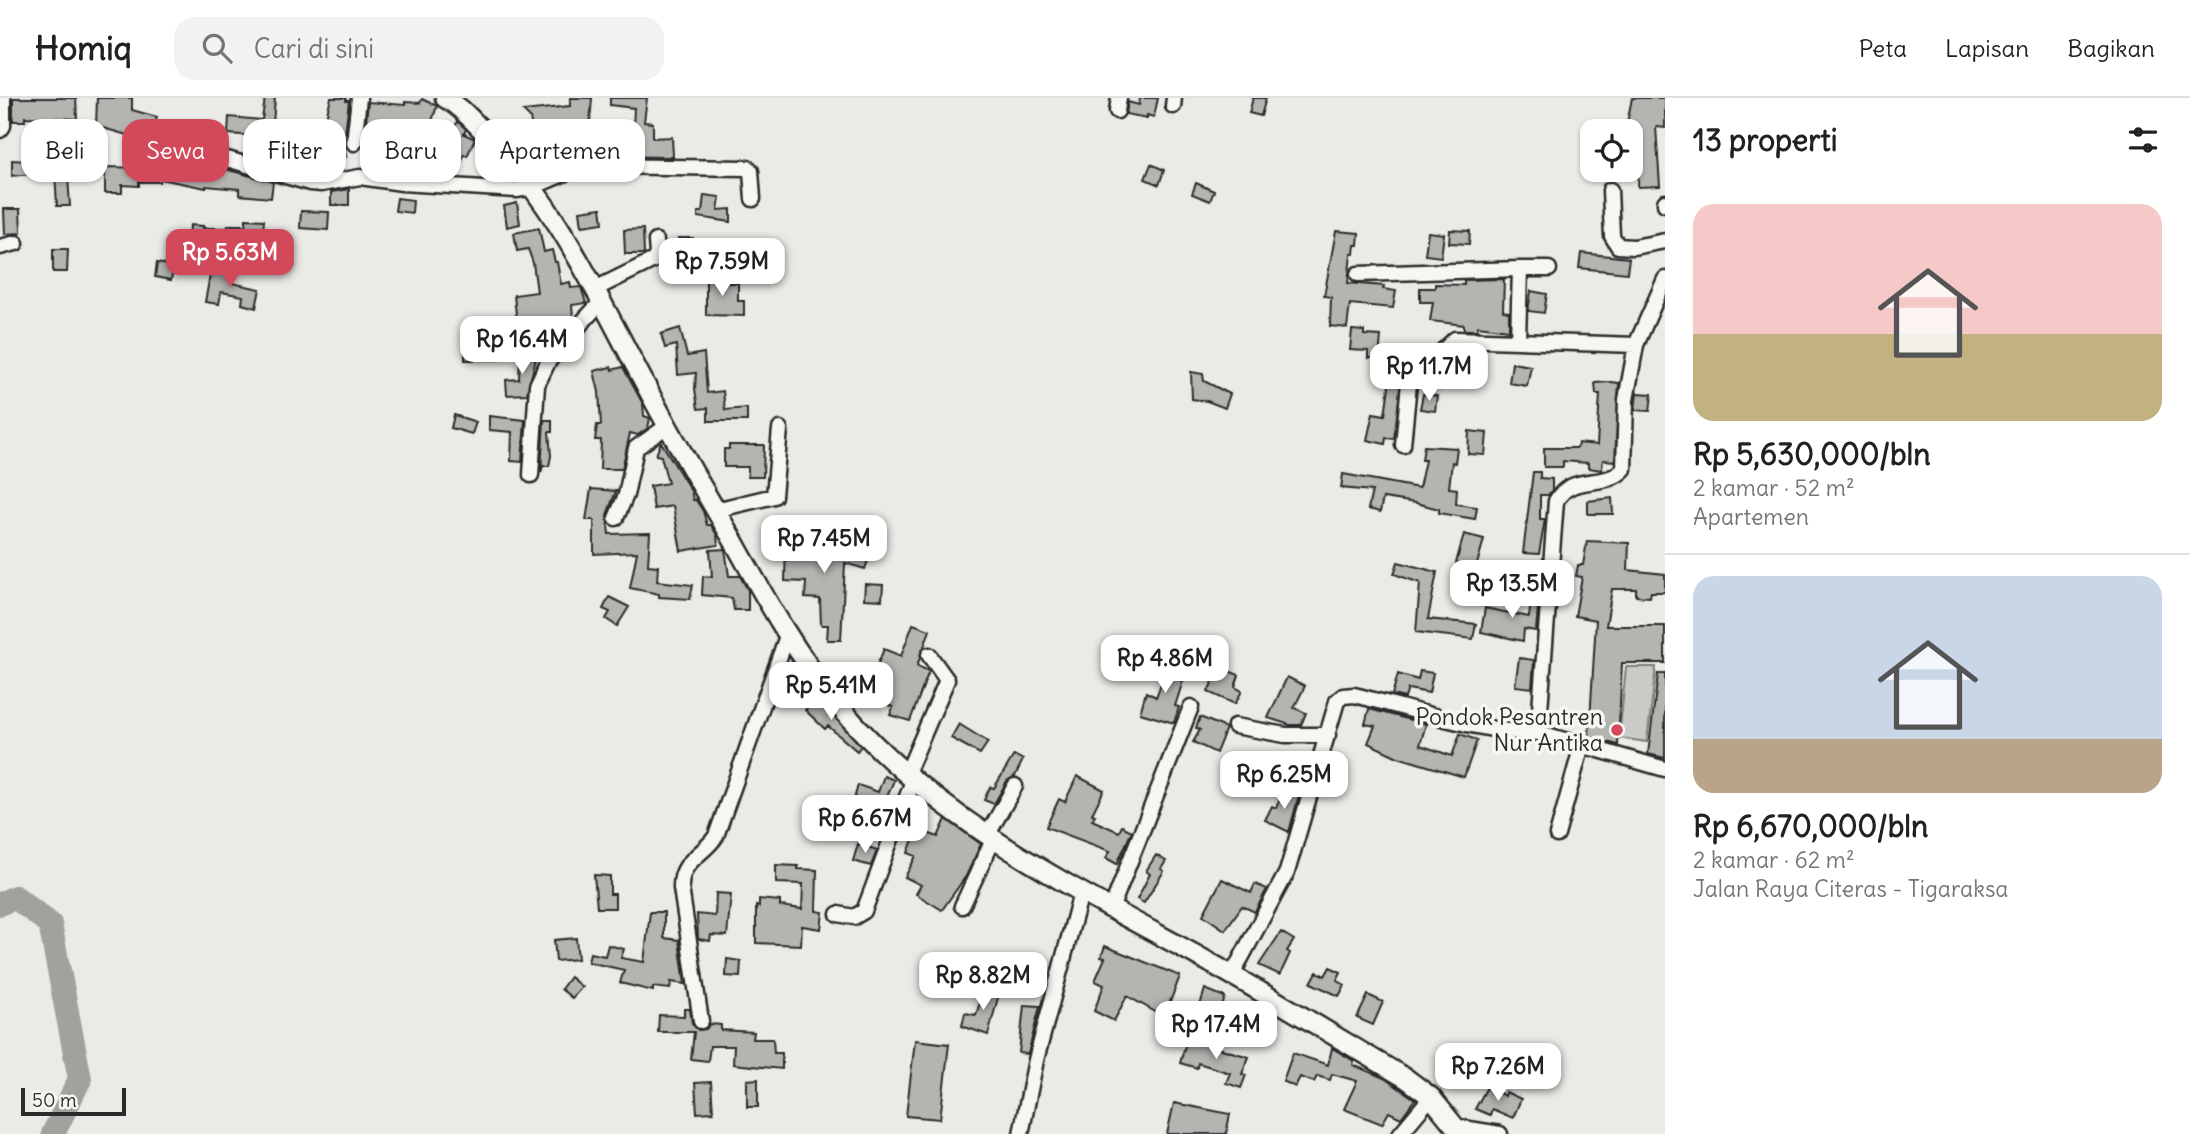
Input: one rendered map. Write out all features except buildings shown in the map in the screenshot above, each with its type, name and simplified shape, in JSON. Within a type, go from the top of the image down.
[{"type":"main road","points":[[451,100],[535,188],[598,295],[667,426],[787,636],[842,709],[911,776],[991,836],[1081,893],[1232,975],[1407,1079],[1431,1097],[1459,1130]]},
{"type":"street","points":[[0,130],[3,126],[3,98]]},
{"type":"street","points":[[354,143],[359,98]]},
{"type":"street","points":[[229,159],[310,183],[321,184],[360,177],[402,183],[517,190],[535,188],[571,169],[589,166],[748,168],[751,170],[753,199]]},
{"type":"street","points":[[1610,190],[1612,236],[1618,246],[1665,241]]},
{"type":"street","points":[[531,475],[537,385],[548,362],[598,295],[654,260],[657,254],[656,241]]},
{"type":"street","points":[[0,247],[16,243]]},
{"type":"street","points":[[1518,340],[1520,269]]},
{"type":"street","points":[[1358,274],[1549,269]]},
{"type":"street","points":[[1540,733],[1556,501],[1570,485],[1619,475],[1624,469],[1626,400],[1636,345],[1665,279]]},
{"type":"street","points":[[1403,445],[1411,372],[1431,362],[1454,339],[1636,345]]},
{"type":"street","points":[[501,347],[563,343]]},
{"type":"street","points":[[616,518],[626,495],[636,448],[667,426]]},
{"type":"street","points":[[715,510],[774,496],[780,429]]},
{"type":"street","points":[[701,1021],[681,875],[686,864],[712,843],[716,836],[787,636]]},
{"type":"street","points":[[838,914],[854,917],[864,911],[947,680],[929,655]]},
{"type":"street","points":[[1232,975],[1287,872],[1337,701],[1349,695],[1489,729],[1540,733],[1665,769]]},
{"type":"street","points":[[1111,909],[1191,706]]},
{"type":"street","points":[[1235,726],[1285,735],[1328,735]]},
{"type":"street","points":[[1557,835],[1582,745]]},
{"type":"street","points":[[961,906],[1015,786]]},
{"type":"street","points":[[1021,1134],[1035,1059],[1081,893]]},
{"type":"street","points":[[1400,1134],[1431,1097]]},
{"type":"street","points":[[1459,1130],[1500,1134]]},
{"type":"shaded area","points":[[1626,667],[1656,667],[1647,742],[1619,738]]},
{"type":"waterway","points":[[0,904],[15,897],[50,924],[80,1079],[53,1134]]},
{"type":"place","name":"Pondok Pesantren Nur Antika","points":[[1617,730]]}]
